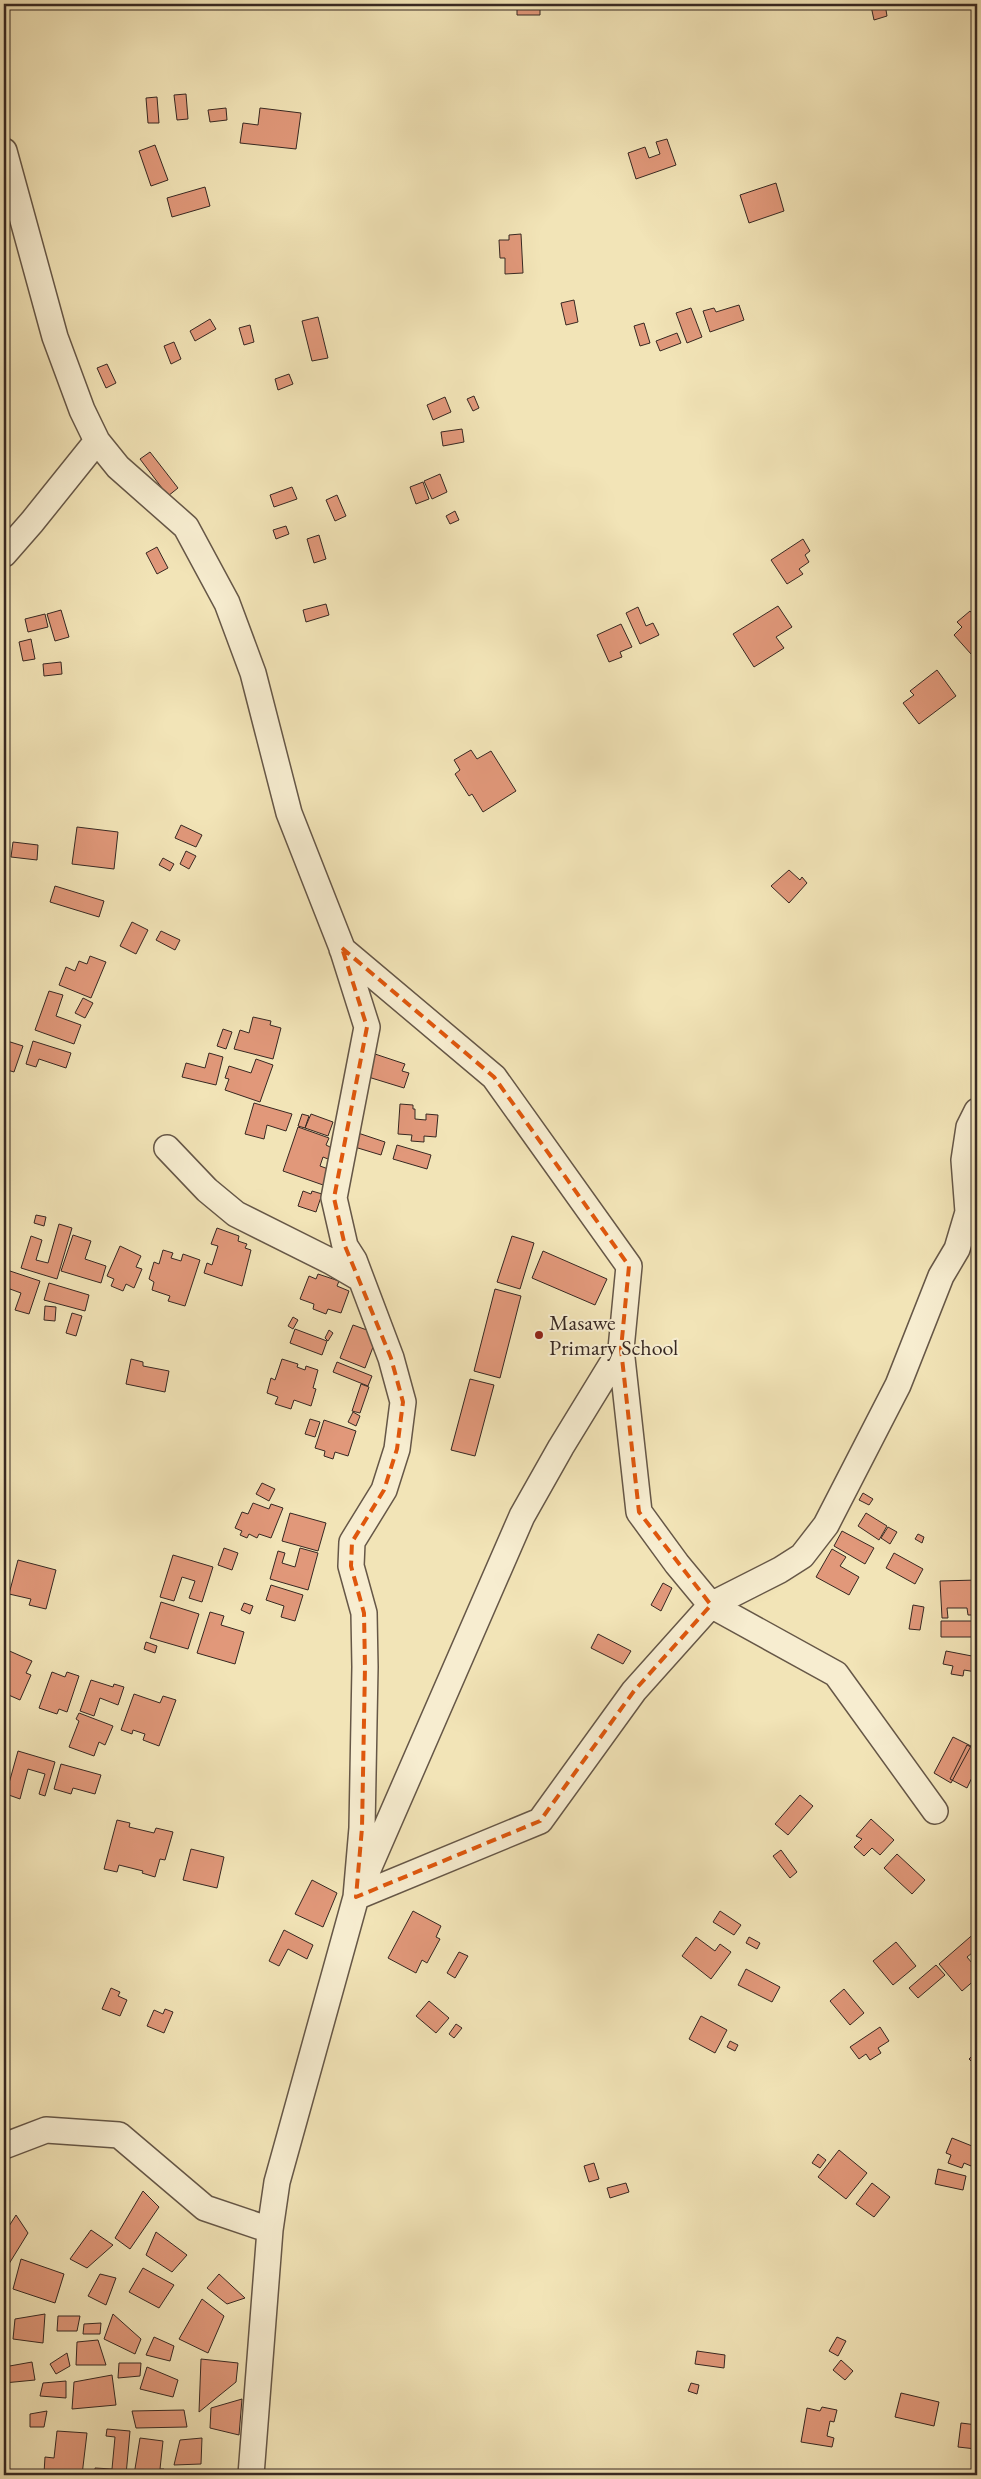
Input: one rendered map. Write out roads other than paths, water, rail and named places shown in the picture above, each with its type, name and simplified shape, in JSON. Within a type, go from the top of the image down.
[{"type":"street","points":[[4,151],[55,337],[82,410],[97,442],[118,467],[186,527],[227,603],[253,673],[289,813],[342,948],[367,1027],[334,1198],[345,1246],[361,1280],[390,1358],[403,1402],[397,1448],[384,1490],[352,1542],[351,1566],[364,1612],[365,1667],[362,1828],[356,1897]]},
{"type":"street","points":[[4,554],[97,442]]},
{"type":"street","points":[[342,948],[494,1077],[629,1266],[622,1349],[639,1512],[676,1564],[711,1605],[836,1674],[936,1811]]},
{"type":"street","points":[[356,1897],[540,1821],[634,1691],[711,1605],[780,1570],[802,1556],[826,1525],[898,1385],[941,1276],[957,1249],[968,1212],[964,1160],[969,1127],[977,1111]]},
{"type":"street","points":[[167,1148],[207,1190],[236,1214],[330,1261],[361,1280]]},
{"type":"street","points":[[251,2475],[270,2230],[277,2182],[356,1897],[522,1516],[561,1447],[622,1349]]},
{"type":"street","points":[[4,2146],[46,2130],[119,2135],[205,2208],[270,2230]]},
{"type":"place","name":"Masawe Primary School","points":[[539,1335]]}]
